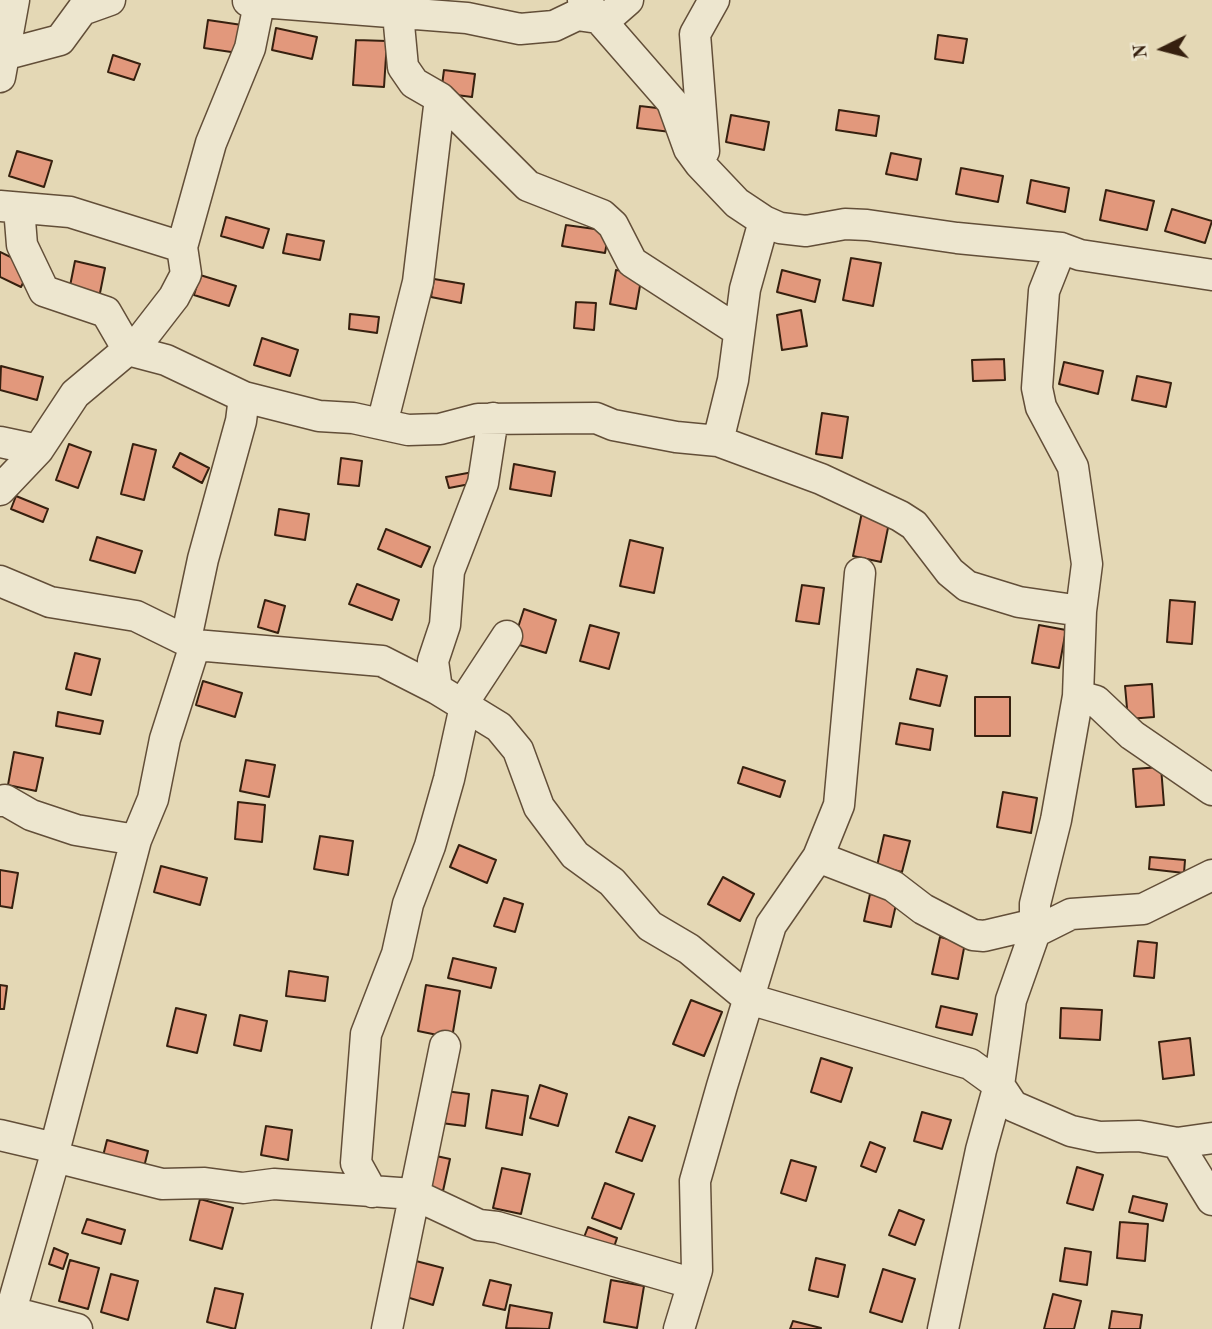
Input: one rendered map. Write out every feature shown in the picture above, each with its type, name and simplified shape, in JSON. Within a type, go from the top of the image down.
[{"type":"street","points":[[3,66],[14,0]]},
{"type":"street","points":[[3,66],[60,40],[82,10],[110,0]]},
{"type":"street","points":[[0,490],[38,450],[75,394],[128,350],[164,312],[184,281],[186,267],[182,247],[211,143],[250,48],[256,1],[475,19],[520,29],[554,26],[591,9],[612,14],[628,0]]},
{"type":"street","points":[[700,164],[705,155],[694,56],[695,34],[714,0]]},
{"type":"street","points":[[591,9],[672,102],[689,149],[700,164],[737,203],[780,228],[806,231],[855,223],[957,238],[1061,248],[1080,255],[1212,275]]},
{"type":"street","points":[[398,14],[403,67],[414,83],[440,97],[528,186],[602,215],[613,225],[632,262],[737,330]]},
{"type":"street","points":[[382,424],[418,282],[440,97]]},
{"type":"street","points":[[182,247],[70,212],[9,207],[22,246],[44,291],[106,312],[128,350],[166,360],[244,397],[319,416],[417,431],[493,418],[596,418],[613,425],[676,437],[718,441],[821,479],[900,516],[914,525],[950,572],[967,586],[1019,602],[1081,611]]},
{"type":"street","points":[[718,441],[733,380],[737,330],[764,221]]},
{"type":"street","points":[[943,1329],[978,1163],[999,1085],[1011,1000],[1035,928],[1034,904],[1056,820],[1078,696],[1081,611],[1087,564],[1076,505],[1074,472],[1041,407],[1037,388],[1044,291],[1061,248]]},
{"type":"street","points":[[77,1329],[3,1316],[55,1153],[136,840],[153,799],[165,739],[191,642],[195,592],[216,519],[226,468],[241,421],[244,397]]},
{"type":"street","points":[[437,689],[433,661],[445,625],[449,571],[483,483],[493,418]]},
{"type":"street","points":[[0,442],[38,450]]},
{"type":"street","points":[[679,1329],[697,1262],[695,1181],[748,999],[771,925],[818,857],[839,805],[860,573]]},
{"type":"street","points":[[0,581],[50,602],[136,616],[191,642],[382,661],[437,689],[499,727],[515,746],[534,799],[575,855],[612,882],[650,926],[683,945],[748,999],[948,1055],[981,1069],[999,1085],[1013,1106],[1071,1131],[1099,1137],[1139,1136],[1177,1143],[1212,1138]]},
{"type":"street","points":[[372,1192],[356,1163],[363,1045],[370,1018],[397,954],[408,904],[430,846],[449,779],[465,705],[508,636]]},
{"type":"street","points":[[1078,696],[1096,701],[1132,735],[1212,789]]},
{"type":"street","points":[[0,801],[5,800],[31,815],[76,830],[136,840]]},
{"type":"street","points":[[818,857],[893,886],[923,909],[973,935],[984,936],[1035,928],[1072,914],[1143,909],[1212,875]]},
{"type":"street","points":[[387,1329],[445,1046]]},
{"type":"street","points":[[0,1135],[162,1184],[205,1183],[243,1188],[274,1184],[413,1194],[479,1225],[497,1227],[691,1283]]},
{"type":"street","points":[[1177,1143],[1212,1200]]},
{"type":"building","points":[[208,20],[242,25],[238,53],[204,48]]},
{"type":"building","points":[[276,28],[317,37],[312,59],[272,50]]},
{"type":"building","points":[[938,35],[967,39],[963,63],[935,59]]},
{"type":"building","points":[[356,40],[387,41],[384,87],[353,85]]},
{"type":"building","points":[[113,55],[140,64],[134,80],[108,72]]},
{"type":"building","points":[[444,70],[475,74],[472,97],[441,93]]},
{"type":"building","points":[[640,106],[674,110],[671,132],[637,128]]},
{"type":"building","points":[[839,110],[879,116],[876,136],[836,130]]},
{"type":"building","points":[[731,115],[769,122],[764,150],[726,142]]},
{"type":"building","points":[[17,151],[52,161],[44,187],[9,176]]},
{"type":"building","points":[[891,153],[921,159],[917,180],[886,174]]},
{"type":"building","points":[[961,168],[1003,176],[998,202],[956,194]]},
{"type":"building","points":[[1031,180],[1069,188],[1065,212],[1027,203]]},
{"type":"building","points":[[1106,190],[1154,201],[1147,230],[1100,220]]},
{"type":"building","points":[[1172,209],[1212,221],[1205,243],[1165,231]]},
{"type":"building","points":[[226,217],[269,229],[263,248],[221,236]]},
{"type":"building","points":[[566,225],[609,231],[605,253],[562,246]]},
{"type":"building","points":[[287,234],[324,241],[320,260],[283,253]]},
{"type":"building","points":[[0,252],[31,267],[21,287],[0,277]]},
{"type":"building","points":[[851,258],[881,263],[873,306],[843,300]]},
{"type":"building","points":[[75,261],[105,268],[98,303],[68,296]]},
{"type":"building","points":[[616,270],[642,274],[636,309],[610,304]]},
{"type":"building","points":[[782,270],[820,280],[815,302],[777,292]]},
{"type":"building","points":[[200,275],[236,286],[229,306],[194,295]]},
{"type":"building","points":[[434,279],[464,284],[461,303],[431,297]]},
{"type":"building","points":[[576,302],[596,303],[594,330],[574,328]]},
{"type":"building","points":[[801,310],[807,346],[782,350],[777,315]]},
{"type":"building","points":[[350,314],[379,317],[377,333],[349,329]]},
{"type":"building","points":[[262,338],[298,350],[290,376],[254,365]]},
{"type":"building","points":[[1004,359],[1005,380],[973,381],[972,360]]},
{"type":"building","points":[[1064,362],[1103,371],[1098,394],[1059,384]]},
{"type":"building","points":[[1,366],[43,377],[37,400],[0,390]]},
{"type":"building","points":[[1137,376],[1171,383],[1166,407],[1132,400]]},
{"type":"building","points":[[822,413],[848,417],[842,458],[816,454]]},
{"type":"building","points":[[69,444],[91,452],[78,488],[56,480]]},
{"type":"building","points":[[133,444],[156,450],[144,500],[121,494]]},
{"type":"building","points":[[180,453],[209,468],[202,483],[173,467]]},
{"type":"building","points":[[341,458],[362,461],[359,486],[338,484]]},
{"type":"building","points":[[514,464],[555,472],[551,496],[510,489]]},
{"type":"building","points":[[473,472],[475,483],[449,488],[446,477]]},
{"type":"building","points":[[16,496],[48,509],[43,522],[11,509]]},
{"type":"building","points":[[279,509],[309,514],[305,540],[275,535]]},
{"type":"building","points":[[862,512],[890,518],[881,562],[853,556]]},
{"type":"building","points":[[386,529],[430,547],[421,567],[378,549]]},
{"type":"building","points":[[97,537],[142,551],[135,573],[90,560]]},
{"type":"building","points":[[630,540],[663,548],[654,593],[620,586]]},
{"type":"building","points":[[357,584],[399,600],[392,620],[349,604]]},
{"type":"building","points":[[802,585],[824,588],[819,624],[796,621]]},
{"type":"building","points":[[265,600],[285,606],[278,633],[258,627]]},
{"type":"building","points":[[1170,600],[1195,602],[1192,644],[1167,642]]},
{"type":"building","points":[[524,609],[556,620],[546,653],[513,643]]},
{"type":"building","points":[[590,625],[619,633],[609,669],[580,661]]},
{"type":"building","points":[[1039,625],[1066,630],[1059,668],[1032,663]]},
{"type":"building","points":[[75,653],[100,659],[91,695],[66,689]]},
{"type":"building","points":[[917,669],[947,676],[940,706],[910,699]]},
{"type":"building","points":[[203,681],[242,693],[235,717],[196,705]]},
{"type":"building","points":[[1152,684],[1154,717],[1128,719],[1125,686]]},
{"type":"building","points":[[975,697],[1010,697],[1010,736],[975,736]]},
{"type":"building","points":[[58,712],[103,721],[100,734],[56,726]]},
{"type":"building","points":[[900,723],[933,729],[930,750],[896,744]]},
{"type":"building","points":[[14,752],[43,758],[36,791],[8,785]]},
{"type":"building","points":[[246,760],[275,765],[269,797],[240,791]]},
{"type":"building","points":[[743,767],[785,781],[780,797],[738,783]]},
{"type":"building","points":[[1161,767],[1164,805],[1136,807],[1133,769]]},
{"type":"building","points":[[1003,792],[1037,798],[1031,833],[997,827]]},
{"type":"building","points":[[238,802],[265,805],[262,842],[235,839]]},
{"type":"building","points":[[884,835],[910,841],[902,872],[877,866]]},
{"type":"building","points":[[320,836],[353,841],[348,875],[314,869]]},
{"type":"building","points":[[459,845],[496,860],[487,883],[450,867]]},
{"type":"building","points":[[1150,857],[1185,860],[1184,873],[1149,869]]},
{"type":"building","points":[[161,866],[207,878],[200,905],[154,892]]},
{"type":"building","points":[[0,870],[18,873],[12,908],[0,906]]},
{"type":"building","points":[[723,877],[754,894],[740,921],[708,904]]},
{"type":"building","points":[[870,894],[897,900],[891,927],[864,921]]},
{"type":"building","points":[[504,898],[523,904],[515,932],[494,926]]},
{"type":"building","points":[[940,937],[965,943],[958,979],[932,974]]},
{"type":"building","points":[[1138,941],[1157,943],[1154,978],[1134,976]]},
{"type":"building","points":[[453,958],[496,968],[491,988],[448,978]]},
{"type":"building","points":[[289,971],[328,977],[325,1001],[286,996]]},
{"type":"building","points":[[0,985],[7,986],[4,1009],[0,1009]]},
{"type":"building","points":[[426,985],[460,991],[452,1038],[418,1031]]},
{"type":"building","points":[[691,1000],[722,1012],[704,1056],[673,1044]]},
{"type":"building","points":[[941,1006],[977,1014],[972,1035],[936,1027]]},
{"type":"building","points":[[176,1008],[206,1015],[197,1053],[167,1046]]},
{"type":"building","points":[[1061,1008],[1102,1010],[1100,1040],[1060,1038]]},
{"type":"building","points":[[240,1015],[267,1021],[261,1051],[234,1045]]},
{"type":"building","points":[[1190,1038],[1194,1075],[1163,1079],[1159,1042]]},
{"type":"building","points":[[821,1058],[852,1068],[841,1102],[811,1092]]},
{"type":"building","points":[[540,1085],[567,1094],[558,1126],[530,1118]]},
{"type":"building","points":[[492,1090],[528,1096],[522,1135],[486,1128]]},
{"type":"building","points":[[445,1091],[469,1094],[465,1126],[441,1123]]},
{"type":"building","points":[[922,1112],[951,1120],[942,1149],[914,1141]]},
{"type":"building","points":[[629,1117],[655,1126],[642,1161],[616,1152]]},
{"type":"building","points":[[266,1126],[292,1130],[288,1160],[261,1155]]},
{"type":"building","points":[[107,1140],[148,1151],[144,1167],[103,1156]]},
{"type":"building","points":[[870,1142],[885,1148],[876,1172],[861,1166]]},
{"type":"building","points":[[427,1154],[450,1159],[443,1191],[419,1185]]},
{"type":"building","points":[[791,1160],[816,1167],[806,1201],[781,1193]]},
{"type":"building","points":[[1077,1167],[1103,1175],[1093,1210],[1067,1203]]},
{"type":"building","points":[[502,1168],[530,1174],[521,1214],[493,1208]]},
{"type":"building","points":[[605,1183],[634,1194],[621,1229],[592,1218]]},
{"type":"building","points":[[1133,1196],[1167,1204],[1163,1221],[1129,1212]]},
{"type":"building","points":[[200,1199],[233,1208],[222,1249],[190,1240]]},
{"type":"building","points":[[899,1210],[924,1220],[915,1245],[889,1235]]},
{"type":"building","points":[[87,1219],[125,1230],[121,1244],[82,1233]]},
{"type":"building","points":[[1120,1222],[1148,1224],[1145,1261],[1117,1258]]},
{"type":"building","points":[[588,1227],[617,1238],[611,1256],[581,1245]]},
{"type":"building","points":[[54,1248],[68,1254],[63,1269],[49,1264]]},
{"type":"building","points":[[1065,1248],[1091,1252],[1087,1285],[1060,1281]]},
{"type":"building","points":[[816,1258],[845,1265],[838,1297],[809,1290]]},
{"type":"building","points":[[70,1260],[99,1268],[88,1309],[59,1301]]},
{"type":"building","points":[[412,1260],[443,1268],[433,1305],[403,1296]]},
{"type":"building","points":[[883,1269],[915,1279],[902,1322],[870,1312]]},
{"type":"building","points":[[111,1274],[138,1281],[128,1320],[101,1312]]},
{"type":"building","points":[[490,1280],[511,1285],[505,1310],[483,1305]]},
{"type":"building","points":[[611,1280],[644,1286],[637,1328],[604,1322]]},
{"type":"building","points":[[215,1288],[243,1294],[235,1329],[207,1322]]},
{"type":"building","points":[[1053,1294],[1081,1301],[1074,1329],[1044,1329]]},
{"type":"building","points":[[510,1305],[552,1313],[549,1329],[506,1328]]},
{"type":"building","points":[[1112,1311],[1142,1315],[1140,1329],[1109,1329]]},
{"type":"building","points":[[793,1321],[821,1328],[790,1329]]}]
